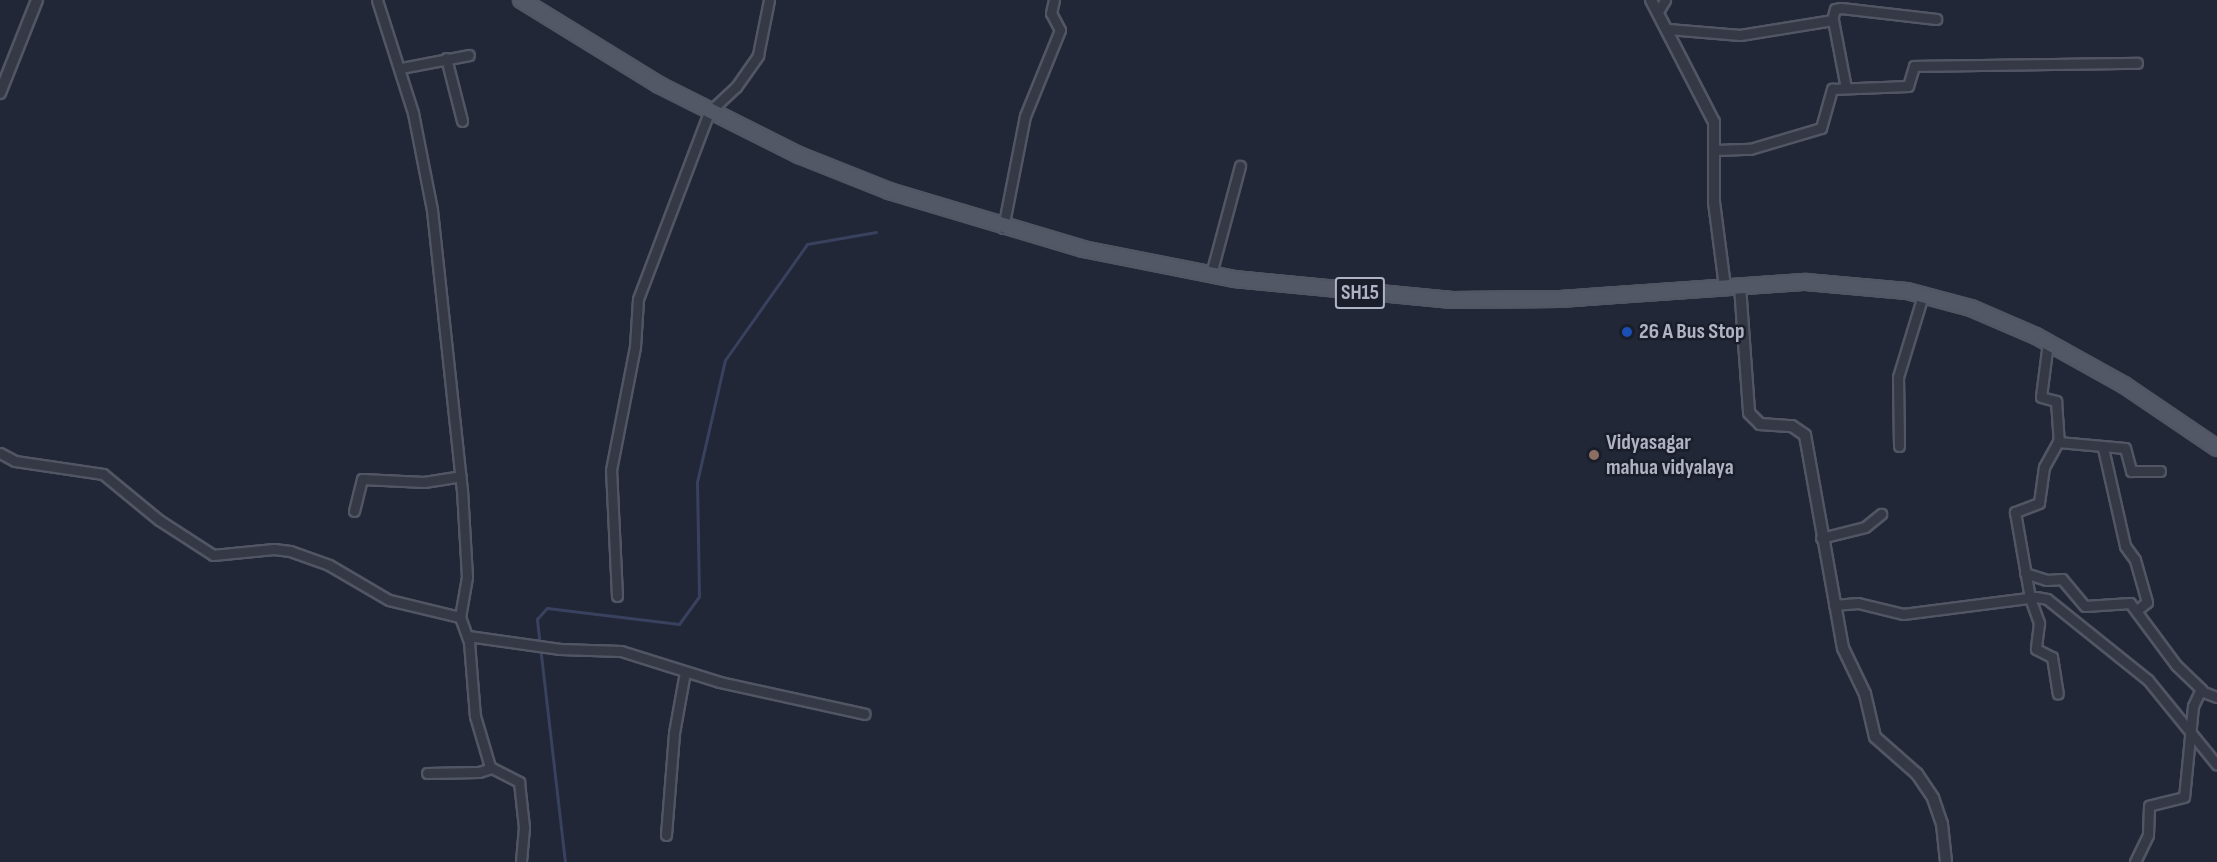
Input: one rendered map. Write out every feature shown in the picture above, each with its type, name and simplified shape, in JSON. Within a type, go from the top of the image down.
[{"type":"main road","name":"SH15","points":[[520,0],[604,53],[709,112],[889,191],[1003,228],[1083,249],[1211,274],[1299,288],[1452,300],[1560,299],[1732,287],[1844,284],[1923,295],[1971,308],[2048,342],[2124,385],[2217,448]]},
{"type":"street","points":[[0,93],[38,0]]},
{"type":"street","points":[[377,0],[401,68],[432,210],[461,476],[468,571],[460,616],[468,636],[475,716],[491,768]]},
{"type":"street","points":[[617,596],[611,470],[635,347],[636,305],[709,112],[736,87],[758,55],[769,0]]},
{"type":"street","points":[[1003,228],[1025,116],[1060,30],[1051,13],[1054,0]]},
{"type":"street","points":[[1651,0],[1659,10],[1712,116],[1716,150],[1714,202],[1732,287],[1749,413],[1760,424],[1792,426],[1805,435],[1821,538],[1843,648],[1864,694],[1874,734],[1881,746],[1917,774],[1934,798],[1942,824],[1946,862]]},
{"type":"street","points":[[1659,10],[1665,0]]},
{"type":"street","points":[[1846,88],[1840,47],[1832,20],[1835,9],[1936,19]]},
{"type":"street","points":[[1668,29],[1740,35],[1832,20]]},
{"type":"street","points":[[401,68],[469,55]]},
{"type":"street","points":[[446,58],[462,121]]},
{"type":"street","points":[[1716,150],[1750,149],[1821,128],[1825,123],[1830,91],[1846,88],[1908,86],[1914,66],[2137,63]]},
{"type":"street","points":[[1211,274],[1239,166]]},
{"type":"street","points":[[1899,446],[1898,377],[1923,295]]},
{"type":"street","points":[[2048,342],[2041,397],[2056,401],[2058,442],[2044,467],[2039,503],[2016,510],[2030,598],[2039,623],[2036,649],[2052,657],[2058,694]]},
{"type":"street","points":[[2058,442],[2127,449],[2133,472],[2160,471]]},
{"type":"street","points":[[2103,448],[2124,546],[2135,560],[2147,603],[2137,610]]},
{"type":"street","points":[[0,453],[15,461],[103,474],[159,520],[213,555],[274,549],[290,551],[329,565],[389,600],[460,616]]},
{"type":"street","points":[[354,511],[362,479],[424,482],[461,476]]},
{"type":"street","points":[[1821,538],[1865,527],[1881,514]]},
{"type":"street","points":[[2025,573],[2048,580],[2061,579],[2085,606],[2123,601],[2137,610],[2176,665],[2201,691],[2217,697]]},
{"type":"street","points":[[1834,605],[1860,603],[1903,614],[2030,598],[2049,600],[2112,649],[2157,689],[2217,765]]},
{"type":"street","points":[[468,636],[560,649],[621,651],[685,672],[865,714]]},
{"type":"street","points":[[666,835],[674,733],[685,672]]},
{"type":"street","points":[[2135,862],[2148,835],[2149,806],[2184,796],[2193,706],[2201,691]]},
{"type":"street","points":[[427,772],[479,772],[491,768],[519,782],[524,827],[521,862]]},
{"type":"waterway","points":[[565,862],[537,619],[547,608],[679,624],[699,596],[697,482],[725,360],[807,244],[876,232]]},
{"type":"place","name":"26 A Bus Stop","points":[[1627,332]]},
{"type":"place","name":"Vidyasagar mahua vidyalaya","points":[[1594,455]]}]
